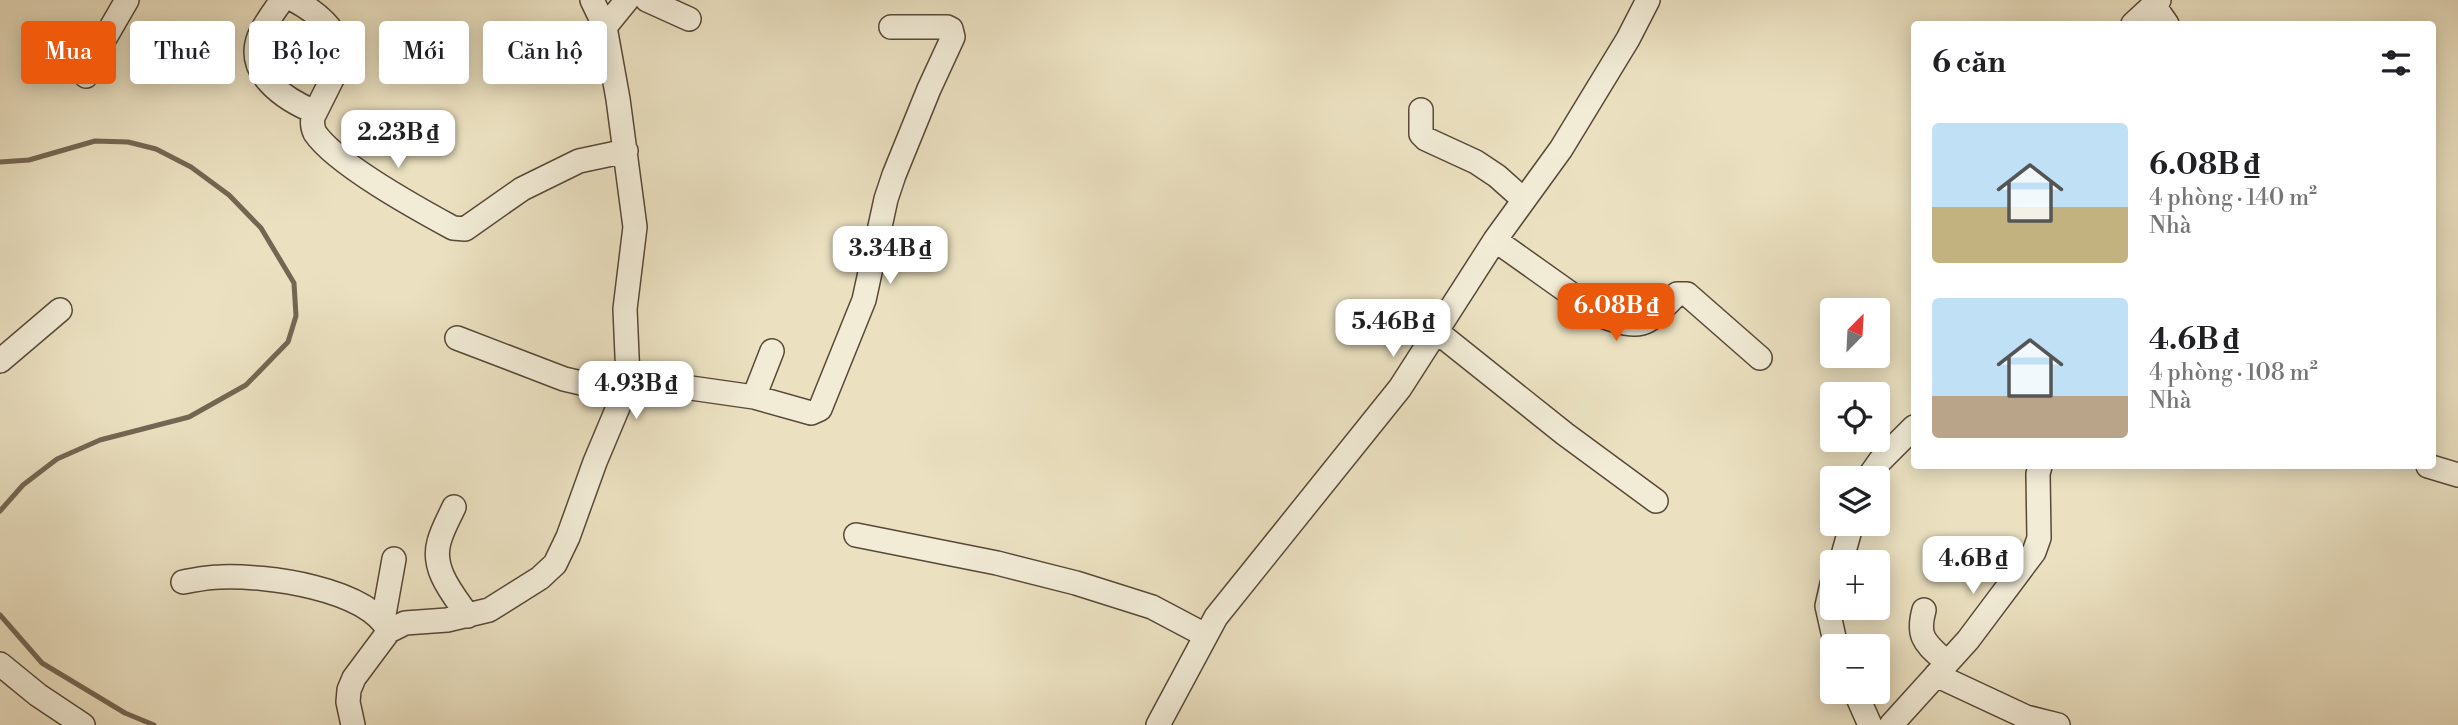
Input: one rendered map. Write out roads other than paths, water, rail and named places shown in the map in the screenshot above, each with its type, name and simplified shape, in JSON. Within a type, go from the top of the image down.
[{"type":"street","points":[[115,21],[127,0]]},
{"type":"street","points":[[282,0],[259,37],[255,60],[257,67],[268,80],[299,105],[315,113]]},
{"type":"street","points":[[294,0],[324,19],[339,45],[341,55],[339,65],[315,113],[312,125],[315,132],[335,153],[403,199],[453,228],[460,230],[471,225],[522,189],[565,167],[588,158],[626,150]]},
{"type":"street","points":[[592,0],[602,21]]},
{"type":"street","points":[[607,25],[627,0]]},
{"type":"street","points":[[648,0],[689,19]]},
{"type":"street","points":[[1158,725],[1205,635],[1240,586],[1400,388],[1495,240],[1561,149],[1648,0]]},
{"type":"street","points":[[2136,21],[2156,2],[2166,21]]},
{"type":"street","points":[[457,338],[564,379],[754,397],[811,413],[820,409],[864,300],[890,187],[953,37],[951,29],[947,27],[891,27]]},
{"type":"street","points":[[386,626],[468,616],[489,610],[540,578],[555,564],[626,386],[625,309],[635,237],[626,150],[607,39]]},
{"type":"street","points":[[1421,110],[1421,135],[1476,162],[1524,200]]},
{"type":"street","points":[[1495,240],[1602,316],[1615,320],[1637,326],[1653,318],[1677,294],[1687,294],[1760,358]]},
{"type":"street","points":[[0,361],[60,310]]},
{"type":"street","points":[[1436,331],[1564,434],[1656,501]]},
{"type":"street","points":[[754,397],[772,351]]},
{"type":"street","points":[[1876,466],[1911,430]]},
{"type":"street","points":[[2436,468],[2458,475]]},
{"type":"street","points":[[1891,725],[1968,640],[2034,552],[2039,538],[2039,469]]},
{"type":"street","points":[[454,507],[438,544],[439,565],[444,582],[468,616]]},
{"type":"street","points":[[856,535],[997,563],[1076,583],[1152,607],[1205,635]]},
{"type":"street","points":[[354,725],[348,702],[349,690],[386,626],[394,559]]},
{"type":"street","points":[[183,582],[221,577],[302,585],[336,593],[367,608],[386,626]]},
{"type":"street","points":[[1924,610],[1920,633],[1941,669],[2026,717],[2058,725]]},
{"type":"street","points":[[0,664],[77,723]]},
{"type":"street","points":[[1861,704],[1870,725]]},
{"type":"waterway","points":[[0,162],[29,160],[95,141],[128,142],[156,149],[191,167],[229,195],[261,228],[294,283],[296,316],[288,342],[246,385],[189,417],[100,440],[57,459],[23,485],[0,511]]},
{"type":"waterway","points":[[0,615],[42,663],[125,713],[154,725]]}]
